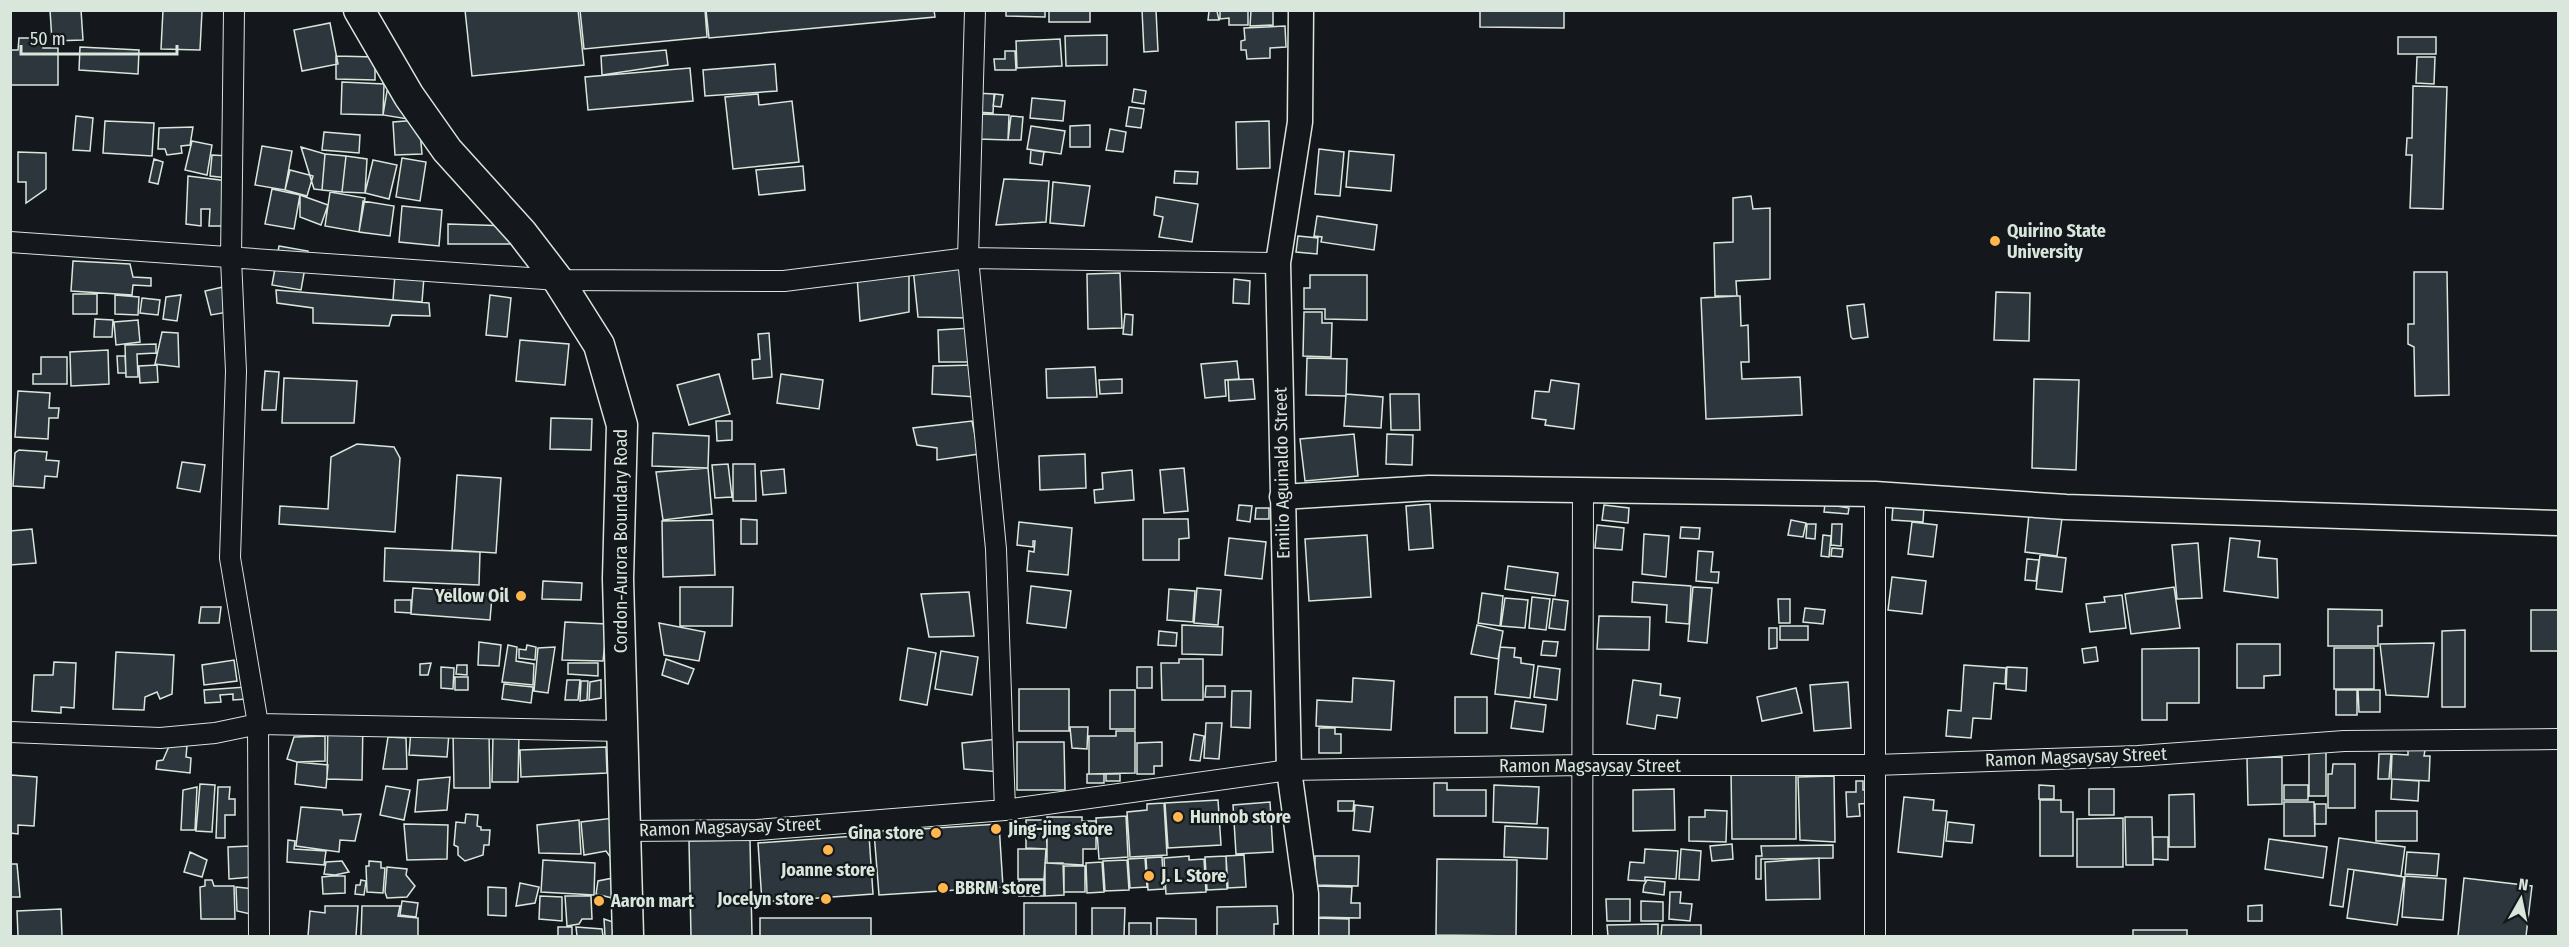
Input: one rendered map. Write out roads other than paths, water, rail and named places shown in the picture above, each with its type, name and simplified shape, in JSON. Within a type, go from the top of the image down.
[{"type":"main road","name":"Cordon-Aurora Boundary Road","points":[[359,10],[409,96],[447,150],[522,233],[558,280],[599,345],[622,425],[618,579],[628,936]]},
{"type":"street","points":[[234,10],[231,259],[236,371],[230,558],[258,724],[259,936]]},
{"type":"street","points":[[975,10],[968,258],[996,549],[1005,810]]},
{"type":"street","name":"Emilio Aguinaldo Street","points":[[1301,10],[1300,122],[1278,262],[1290,770],[1306,894],[1306,936]]},
{"type":"street","points":[[10,242],[558,280],[783,281],[968,258],[1278,262]]},
{"type":"street","points":[[1282,497],[1429,488],[1875,494],[2066,507],[2559,523]]},
{"type":"street","points":[[1582,936],[1583,490]]},
{"type":"street","points":[[1875,494],[1875,936]]},
{"type":"street","points":[[10,732],[160,738],[215,733],[258,724],[623,731]]},
{"type":"street","name":"Ramon Magsaysay Street","points":[[625,831],[757,830],[1005,810],[1290,770],[1581,765],[1875,765],[2138,756],[2344,741],[2559,739]]},
{"type":"place","name":"Quirino State University","points":[[1995,241]]},
{"type":"place","name":"Yellow Oil","points":[[521,596]]},
{"type":"place","name":"Hunnob store","points":[[1178,817]]},
{"type":"place","name":"Jing-jing store","points":[[996,829]]},
{"type":"place","name":"Gina store","points":[[936,833]]},
{"type":"place","name":"Joanne store","points":[[828,850]]},
{"type":"place","name":"J. L Store","points":[[1149,876]]},
{"type":"place","name":"BBRM store","points":[[943,888]]},
{"type":"place","name":"Jocelyn store","points":[[826,899]]},
{"type":"place","name":"Aaron mart","points":[[599,901]]}]
